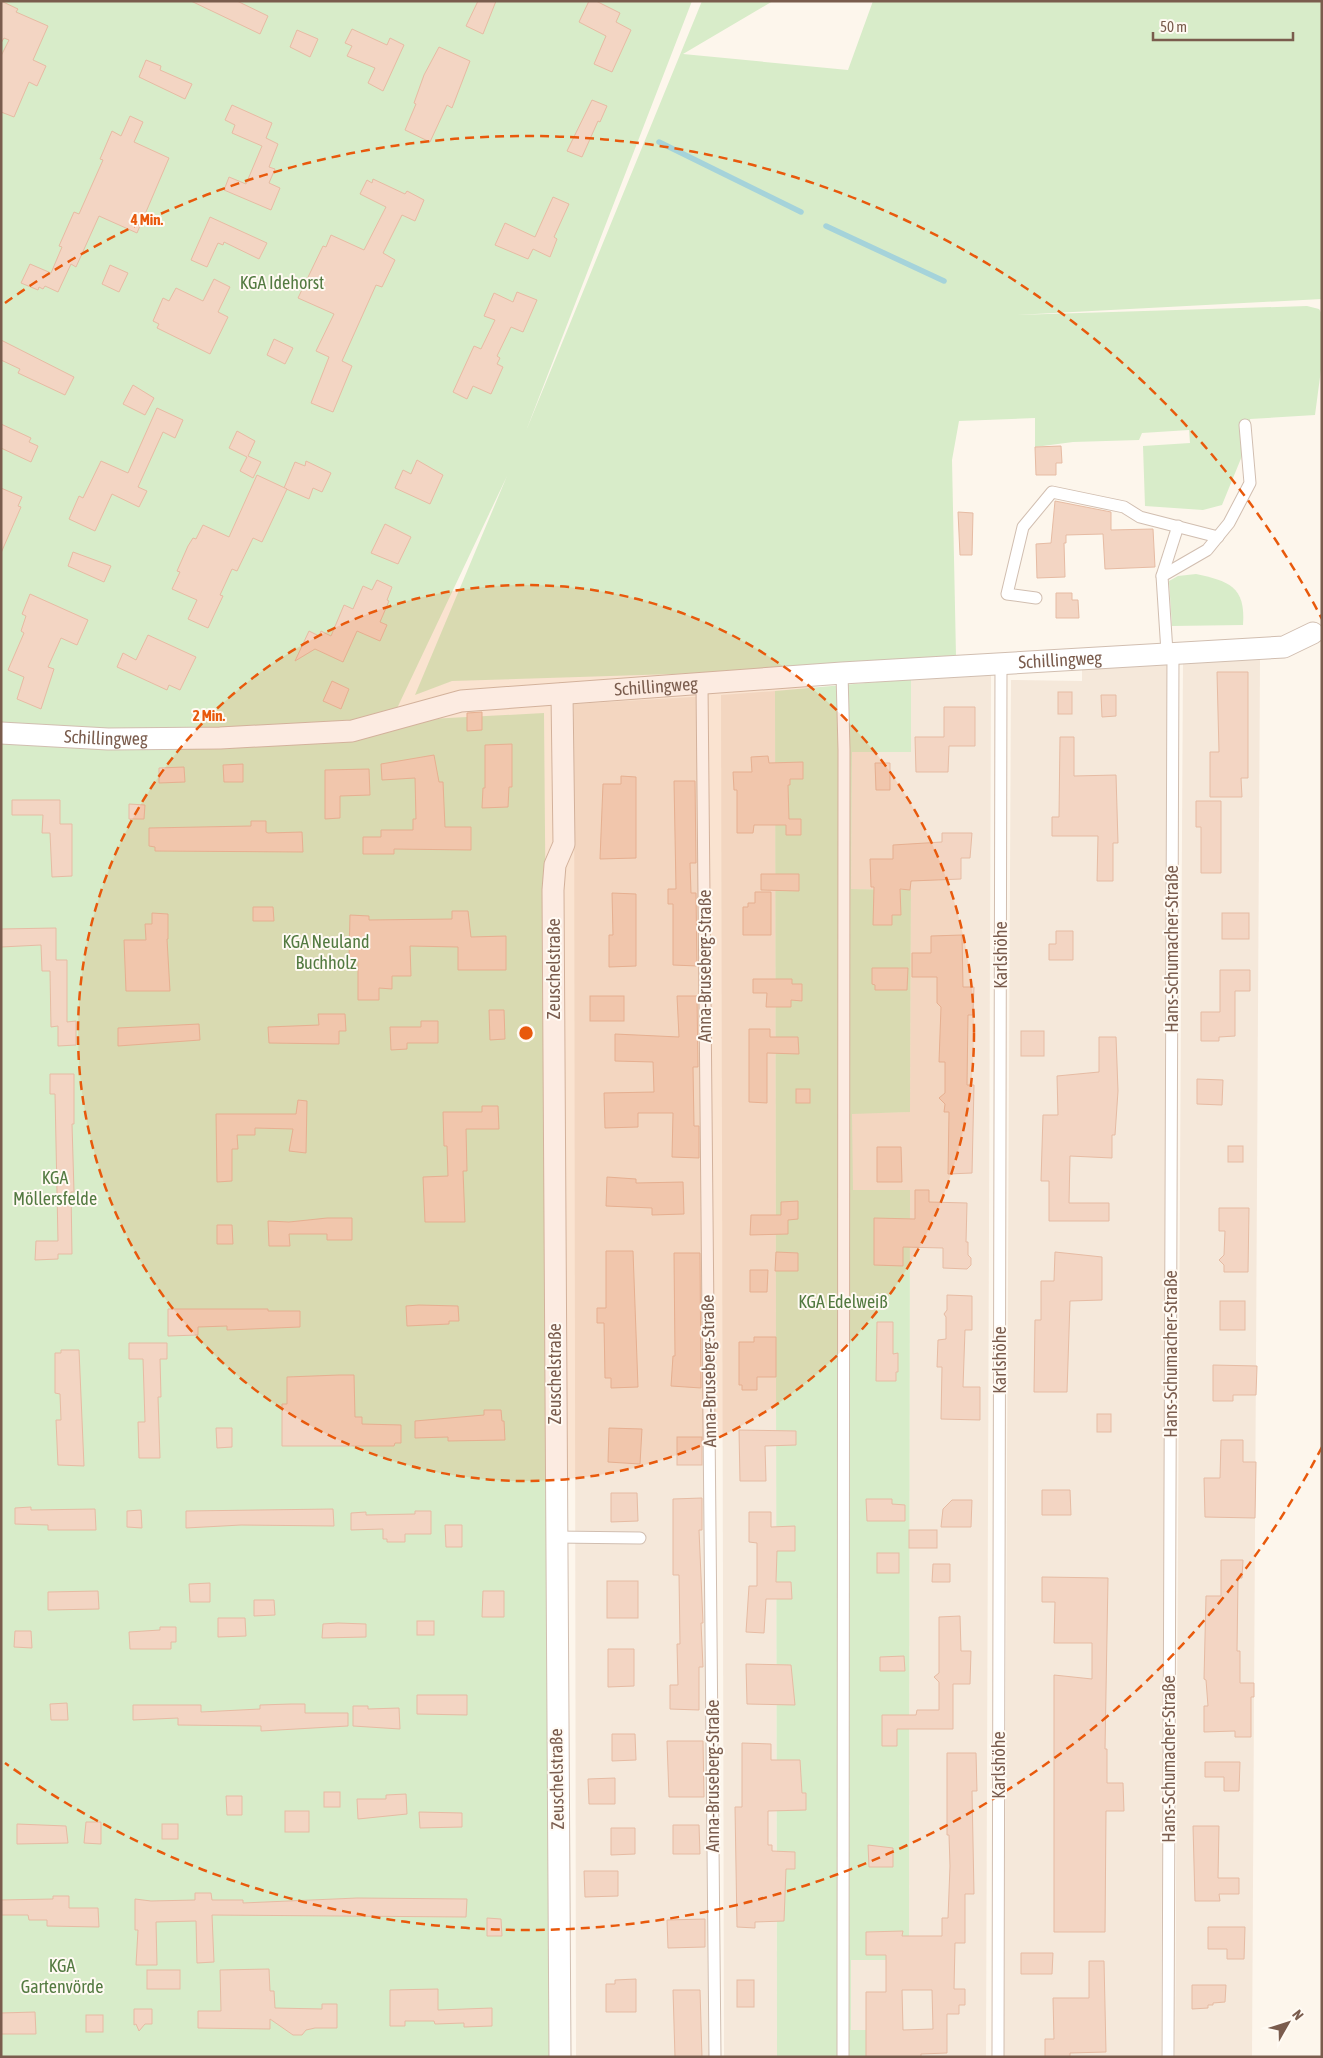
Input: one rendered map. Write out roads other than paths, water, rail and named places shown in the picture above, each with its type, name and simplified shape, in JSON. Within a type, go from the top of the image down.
[{"type":"street","name":"Schillingweg","points":[[1,733],[108,739],[220,738],[352,731],[461,702],[842,673],[1284,646],[1312,634]]},
{"type":"street","name":"Zeuschelstraße","points":[[560,2057],[555,1537],[553,890],[555,865],[564,844],[562,694]]},
{"type":"lane","points":[[1162,576],[1207,550],[1229,523],[1250,483],[1245,425]]},
{"type":"lane","points":[[1036,598],[1007,594],[1023,526],[1052,492],[1124,507],[1140,517],[1218,536]]},
{"type":"lane","points":[[1162,576],[1178,526]]},
{"type":"lane","name":"Hans-Schumacher-Straße","points":[[1162,576],[1170,652],[1168,2057]]},
{"type":"lane","name":"Karlshöhe","points":[[998,2057],[1001,664]]},
{"type":"lane","points":[[842,673],[844,750],[844,2057]]},
{"type":"lane","name":"Anna-Bruseberg-Straße","points":[[702,685],[715,2057]]},
{"type":"lane","points":[[555,1537],[640,1538]]},
{"type":"waterway","points":[[659,142],[801,212]]},
{"type":"waterway","points":[[826,226],[944,281]]},
{"type":"park label","name":"KGA Idehorst","points":[[282,283]]},
{"type":"park label","name":"KGA Neuland Buchholz","points":[[326,952]]},
{"type":"park label","name":"KGA Möllersfelde","points":[[55,1188]]},
{"type":"park label","name":"KGA Edelweiß","points":[[843,1302]]},
{"type":"park label","name":"KGA Gartenvörde","points":[[62,1976]]}]
